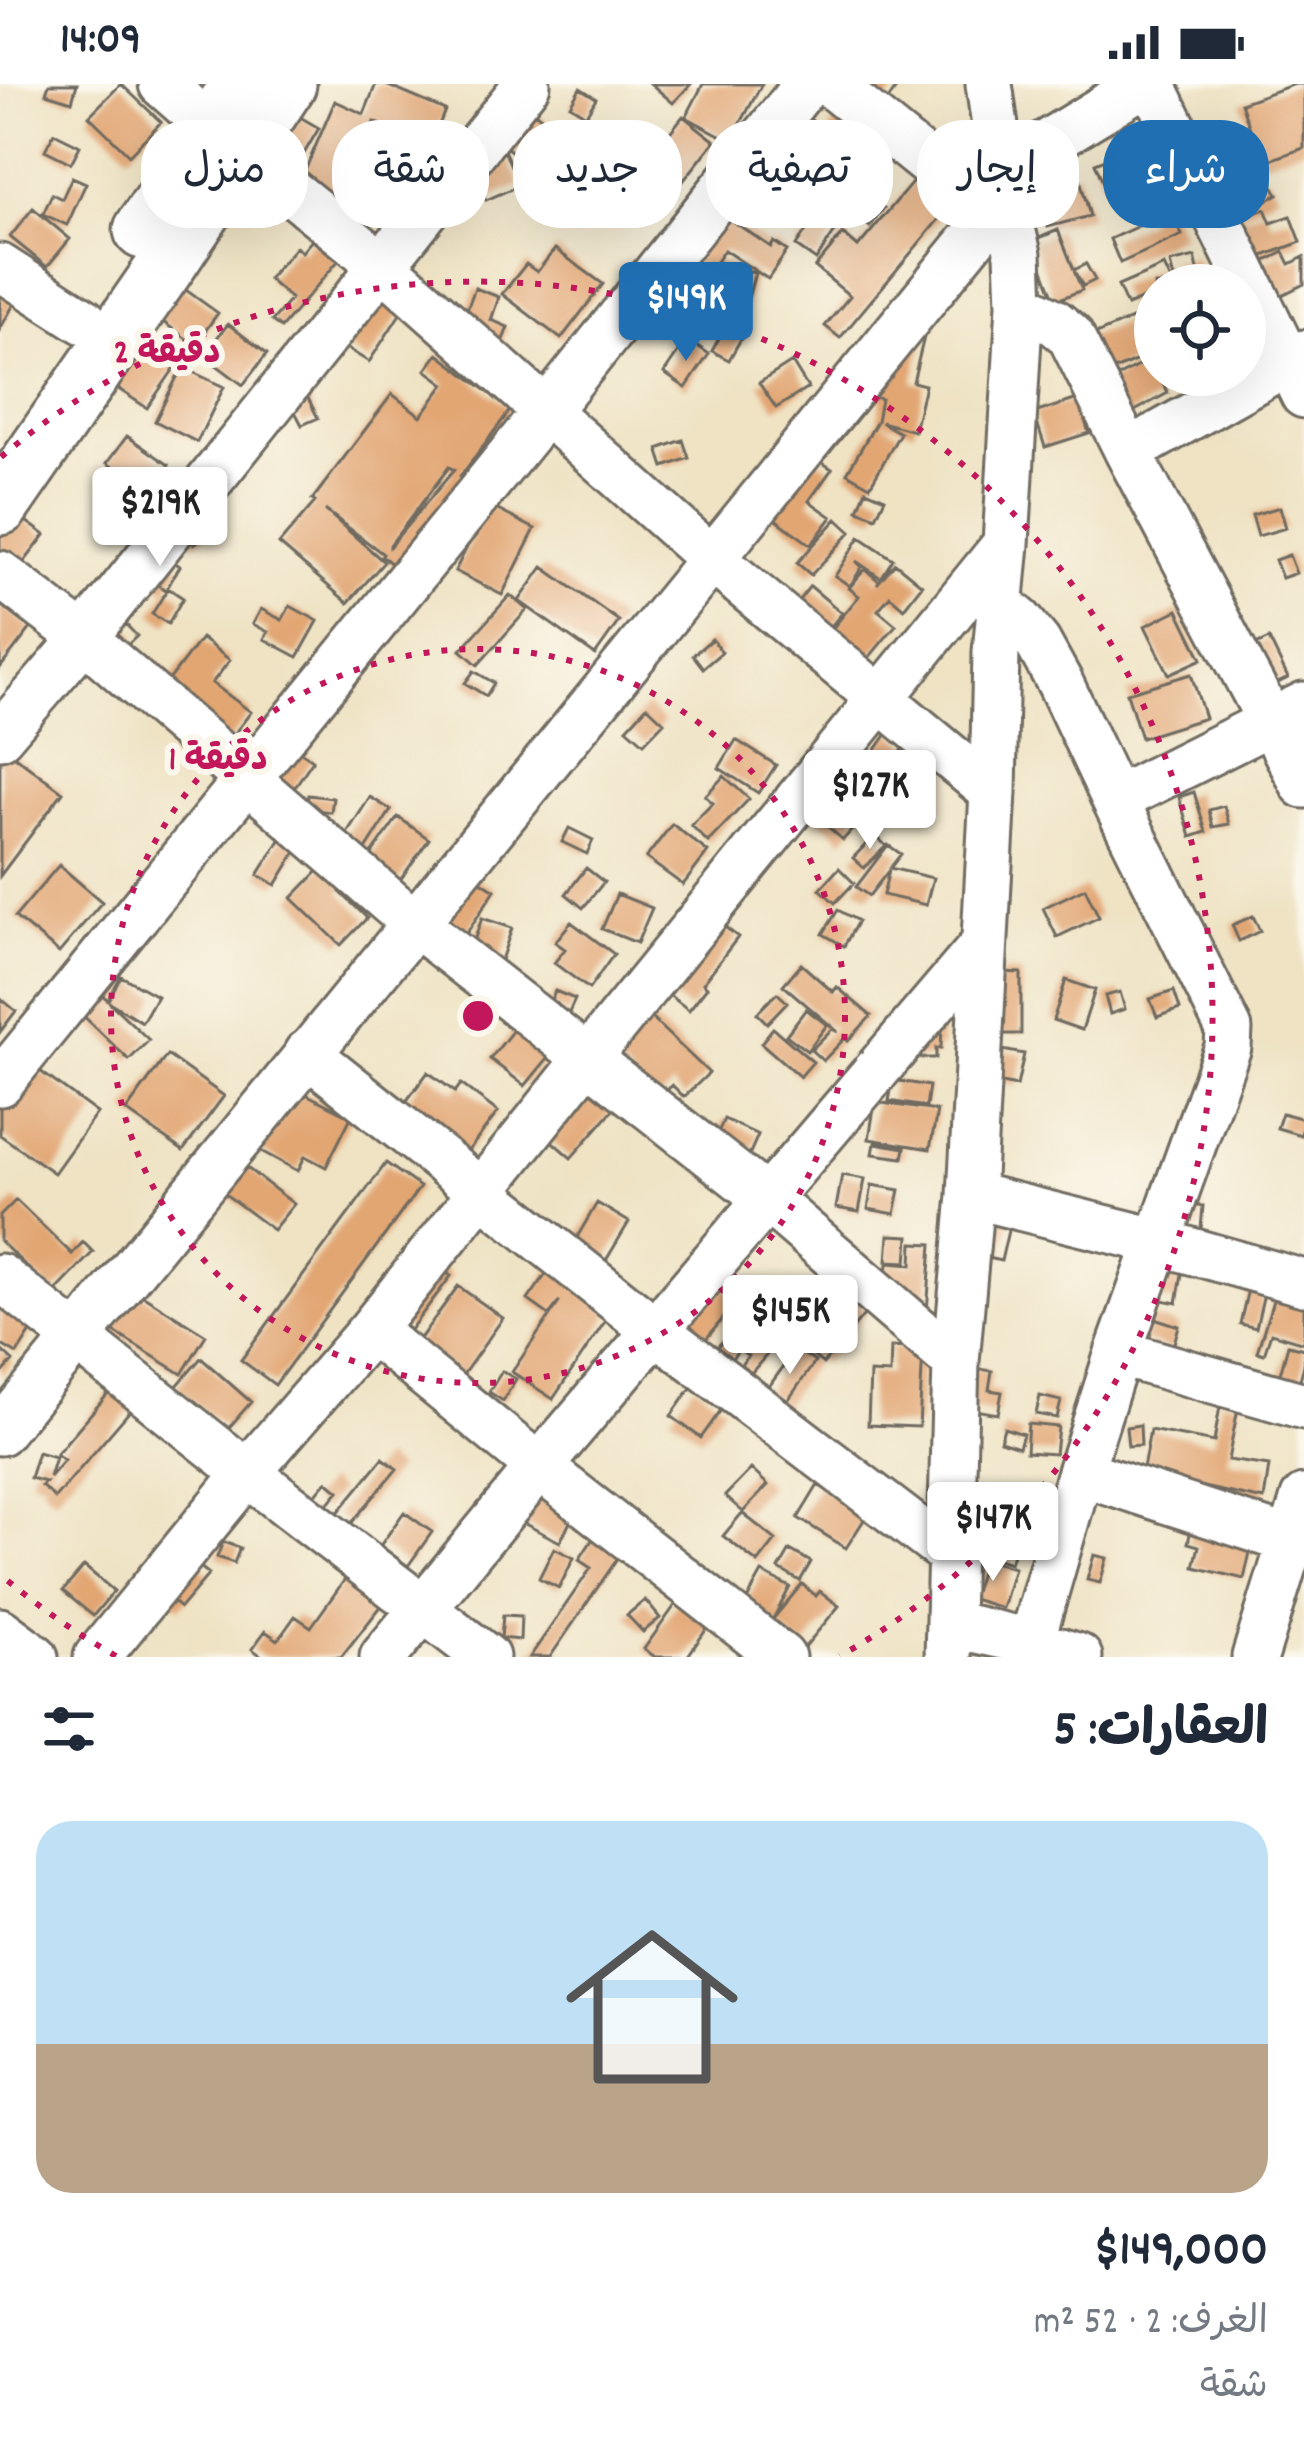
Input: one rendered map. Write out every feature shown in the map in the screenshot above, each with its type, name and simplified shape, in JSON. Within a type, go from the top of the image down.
[{"type":"main road","points":[[233,120],[287,84]]},
{"type":"main road","points":[[0,439],[153,228]]},
{"type":"main road","points":[[0,506],[168,228]]},
{"type":"street","points":[[162,84],[230,120]]},
{"type":"street","points":[[0,736],[84,638],[527,84]]},
{"type":"street","points":[[0,1083],[807,84]]},
{"type":"street","points":[[830,84],[917,141]]},
{"type":"street","points":[[988,84],[992,120]]},
{"type":"street","points":[[1079,132],[1134,87],[1298,370],[1128,452]]},
{"type":"street","points":[[308,194],[713,560],[993,792]]},
{"type":"street","points":[[0,1432],[713,560],[975,228]]},
{"type":"street","points":[[1010,228],[1018,254],[1020,304],[994,695],[971,1195],[956,1362],[949,1641],[1079,1657]]},
{"type":"street","points":[[0,267],[84,321]]},
{"type":"street","points":[[1020,304],[1070,335],[1128,452],[1288,713],[1304,785]]},
{"type":"street","points":[[98,1657],[370,1330],[1006,544]]},
{"type":"street","points":[[0,574],[84,638],[413,922],[766,1198],[956,1362]]},
{"type":"street","points":[[1000,604],[1038,643],[1060,683],[1229,1029],[1228,1047],[1156,1241],[1080,1472],[1031,1650]]},
{"type":"street","points":[[1115,800],[1288,713]]},
{"type":"street","points":[[383,1657],[984,944]]},
{"type":"street","points":[[307,1053],[655,1330],[952,1556]]},
{"type":"street","points":[[971,1195],[1304,1283]]},
{"type":"street","points":[[0,1277],[486,1657]]},
{"type":"street","points":[[370,1330],[782,1657]]},
{"type":"street","points":[[1118,1353],[1304,1406]]},
{"type":"street","points":[[1080,1472],[1297,1543]]},
{"type":"street","points":[[1255,1657],[1297,1543],[1304,1498]]},
{"type":"street","points":[[0,1630],[35,1657]]},
{"type":"building","points":[[49,84],[77,84],[72,101],[46,93]]},
{"type":"building","points":[[121,84],[159,120],[141,120],[141,143],[129,155],[89,116]]},
{"type":"building","points":[[376,84],[445,110],[441,120],[332,120],[332,201],[308,191],[308,164],[335,101],[364,114]]},
{"type":"building","points":[[651,84],[691,84],[673,103]]},
{"type":"building","points":[[703,84],[762,84],[742,120],[706,120],[706,128],[686,117]]},
{"type":"building","points":[[857,84],[899,84],[886,103]]},
{"type":"building","points":[[1304,84],[1304,148],[1269,160],[1269,120],[1247,120],[1241,103]]},
{"type":"building","points":[[580,88],[596,98],[586,115],[570,105]]},
{"type":"building","points":[[516,97],[545,120],[513,120],[513,153],[500,142],[513,170],[513,188],[489,199],[489,125]]},
{"type":"building","points":[[276,103],[305,120],[266,120]]},
{"type":"building","points":[[683,116],[706,134],[706,152],[682,183],[682,120]]},
{"type":"building","points":[[308,122],[319,128],[308,147]]},
{"type":"building","points":[[54,133],[80,146],[71,163],[45,150]]},
{"type":"building","points":[[1103,160],[1103,183],[1095,163]]},
{"type":"building","points":[[1079,176],[1090,216],[1079,219]]},
{"type":"building","points":[[72,177],[86,183],[67,225],[43,214],[52,194],[62,199]]},
{"type":"building","points":[[916,178],[917,228],[932,228],[840,338],[825,326],[850,296],[815,267],[843,234],[858,247],[874,228],[893,228],[893,205]]},
{"type":"building","points":[[33,208],[70,239],[47,267],[10,237]]},
{"type":"building","points":[[1291,216],[1301,242],[1239,264],[1225,228],[1269,228],[1269,218],[1271,223]]},
{"type":"building","points":[[713,228],[743,228],[771,247],[774,242],[787,251],[768,279],[724,250],[709,272],[692,261]]},
{"type":"building","points":[[808,228],[837,228],[816,260],[796,246]]},
{"type":"building","points":[[1134,228],[1179,228],[1182,235],[1120,263],[1110,239]]},
{"type":"building","points":[[1058,230],[1074,270],[1086,264],[1095,280],[1083,286],[1074,271],[1082,290],[1055,301],[1032,241]]},
{"type":"building","points":[[312,240],[338,261],[281,328],[272,321],[291,299],[268,279],[296,247],[302,252]]},
{"type":"building","points":[[555,249],[603,284],[561,339],[502,294],[526,264],[537,272]]},
{"type":"building","points":[[1284,252],[1290,264],[1304,257],[1304,284],[1266,303],[1266,264],[1260,264]]},
{"type":"building","points":[[1195,257],[1197,264],[1170,264]]},
{"type":"building","points":[[716,262],[755,273],[745,309],[706,298]]},
{"type":"building","points":[[165,275],[218,313],[195,345],[142,307]]},
{"type":"building","points":[[1134,279],[1134,303],[1127,306],[1118,286]]},
{"type":"building","points":[[362,285],[402,311],[369,362],[343,346]]},
{"type":"building","points":[[0,287],[18,297],[0,329]]},
{"type":"building","points":[[475,288],[499,297],[491,320],[508,327],[501,345],[459,330]]},
{"type":"building","points":[[1134,318],[1134,362],[1098,377],[1082,340]]},
{"type":"building","points":[[729,320],[746,330],[729,360],[712,351]]},
{"type":"building","points":[[228,324],[267,354],[243,385],[203,355]]},
{"type":"building","points":[[890,329],[924,337],[913,382],[925,385],[914,431],[881,422],[900,433],[870,486],[847,473],[877,421],[881,399],[862,394]]},
{"type":"building","points":[[138,331],[180,360],[147,408],[105,380]]},
{"type":"building","points":[[687,339],[709,354],[686,388],[664,373]]},
{"type":"building","points":[[438,354],[511,409],[460,477],[476,491],[405,575],[325,510],[384,562],[348,603],[279,544],[392,394],[421,416],[445,384],[426,370]],"holes":[[[449,467],[454,470],[390,546]]]},
{"type":"building","points":[[792,362],[808,388],[776,408],[759,383]]},
{"type":"building","points":[[182,367],[224,387],[197,442],[155,421]]},
{"type":"building","points":[[1134,368],[1134,396],[1162,396],[1120,419],[1102,385]]},
{"type":"building","points":[[307,396],[318,418],[302,425],[291,404]]},
{"type":"building","points":[[1078,399],[1089,433],[1045,447],[1034,413]]},
{"type":"building","points":[[127,436],[169,465],[149,493],[107,463]]},
{"type":"building","points":[[683,440],[689,458],[664,467],[658,449]]},
{"type":"building","points":[[818,460],[832,469],[809,501],[832,517],[811,545],[760,508]]},
{"type":"building","points":[[866,490],[885,498],[876,517],[858,510]]},
{"type":"building","points":[[488,505],[535,529],[502,595],[455,571]]},
{"type":"building","points":[[7,507],[45,535],[15,574],[0,563],[0,516]]},
{"type":"building","points":[[1280,507],[1286,528],[1258,536],[1252,515]]},
{"type":"building","points":[[198,510],[213,531],[194,544],[179,523]]},
{"type":"building","points":[[837,519],[851,532],[811,575],[797,563]]},
{"type":"building","points":[[860,537],[893,559],[881,578],[856,561],[862,567],[850,586],[835,576]]},
{"type":"building","points":[[147,545],[180,566],[166,590],[146,578]]},
{"type":"building","points":[[1289,555],[1296,573],[1282,578],[1275,560]]},
{"type":"building","points":[[895,563],[922,585],[904,608],[890,596],[878,610],[896,625],[863,665],[827,635],[859,596],[849,588],[865,569],[877,584]]},
{"type":"building","points":[[543,567],[619,621],[595,655],[519,601]]},
{"type":"building","points":[[810,586],[842,613],[828,630],[796,604]]},
{"type":"building","points":[[168,588],[183,598],[168,624],[152,614]]},
{"type":"building","points":[[510,595],[527,610],[478,665],[461,650]]},
{"type":"building","points":[[105,603],[137,636],[117,655]]},
{"type":"building","points":[[0,604],[31,628],[0,668]]},
{"type":"building","points":[[290,606],[318,621],[298,657],[264,639],[268,632],[253,624],[261,609],[282,620]]},
{"type":"building","points":[[1178,610],[1202,659],[1169,674],[1145,626]]},
{"type":"building","points":[[201,638],[230,660],[212,683],[251,712],[228,742],[160,692]]},
{"type":"building","points":[[712,639],[722,652],[703,668],[693,655]]},
{"type":"building","points":[[1269,639],[1288,678],[1257,693],[1239,653]]},
{"type":"building","points":[[474,671],[494,683],[486,696],[465,683]]},
{"type":"building","points":[[1191,674],[1205,718],[1141,738],[1127,693]]},
{"type":"building","points":[[647,706],[664,722],[644,743],[627,728]]},
{"type":"building","points":[[889,731],[907,744],[881,780],[864,767]]},
{"type":"building","points":[[273,733],[313,760],[290,794],[250,767]]},
{"type":"building","points":[[736,740],[776,765],[758,793],[719,768]]},
{"type":"building","points":[[0,745],[63,792],[0,876]]},
{"type":"building","points":[[905,747],[920,755],[898,793],[883,784]]},
{"type":"building","points":[[808,775],[859,822],[843,840],[791,794]]},
{"type":"building","points":[[724,776],[749,799],[708,842],[691,825],[713,803],[705,796]]},
{"type":"building","points":[[1194,792],[1206,832],[1191,837],[1179,797]]},
{"type":"building","points":[[308,795],[333,798],[331,812],[307,809]]},
{"type":"building","points":[[370,797],[391,810],[362,856],[341,842]]},
{"type":"building","points":[[1224,806],[1229,824],[1213,827],[1209,810]]},
{"type":"building","points":[[398,817],[429,839],[398,883],[367,861]]},
{"type":"building","points":[[672,824],[708,852],[683,885],[646,858]]},
{"type":"building","points":[[569,828],[593,840],[587,854],[562,842]]},
{"type":"building","points":[[875,835],[886,846],[864,868],[853,858]]},
{"type":"building","points":[[282,837],[299,847],[276,885],[258,875]]},
{"type":"building","points":[[888,845],[901,854],[890,868],[933,878],[926,905],[883,895],[889,870],[869,896],[856,887]]},
{"type":"building","points":[[455,864],[495,890],[464,937],[424,911]]},
{"type":"building","points":[[59,865],[102,902],[59,953],[15,917]]},
{"type":"building","points":[[323,866],[345,886],[340,892],[367,918],[341,945],[292,898]]},
{"type":"building","points":[[586,868],[604,882],[583,908],[566,894]]},
{"type":"building","points":[[839,868],[854,883],[835,903],[820,889]]},
{"type":"building","points":[[1085,888],[1099,917],[1057,937],[1043,908]]},
{"type":"building","points":[[617,894],[652,908],[637,943],[602,929]]},
{"type":"building","points":[[699,907],[738,937],[689,1010],[650,981]]},
{"type":"building","points":[[838,910],[858,921],[844,946],[823,934]]},
{"type":"building","points":[[1253,916],[1260,931],[1239,941],[1232,925]]},
{"type":"building","points":[[482,918],[512,928],[500,963],[470,952]]},
{"type":"building","points":[[571,922],[614,954],[589,989],[554,963],[565,949],[555,942]]},
{"type":"building","points":[[801,964],[871,1016],[823,1061],[811,1050],[832,1029],[838,1032],[783,985]]},
{"type":"building","points":[[1003,972],[1021,973],[1021,1034],[971,1034]]},
{"type":"building","points":[[121,976],[157,996],[142,1022],[109,1002],[149,1040],[129,1060],[70,1003],[89,983],[108,1000]]},
{"type":"building","points":[[1066,980],[1095,990],[1082,1030],[1053,1020]]},
{"type":"building","points":[[555,991],[575,999],[568,1015],[548,1006]]},
{"type":"building","points":[[1174,991],[1180,1009],[1157,1017],[1150,999]]},
{"type":"building","points":[[1120,992],[1125,1009],[1110,1014],[1105,996]]},
{"type":"building","points":[[777,993],[787,1002],[767,1023],[757,1013]]},
{"type":"building","points":[[0,998],[16,1011],[0,1032]]},
{"type":"building","points":[[806,1009],[827,1025],[807,1051],[786,1035]]},
{"type":"building","points":[[647,1014],[709,1073],[684,1097],[672,1085],[657,1101],[608,1054]]},
{"type":"building","points":[[517,1025],[552,1053],[525,1086],[490,1059]]},
{"type":"building","points":[[942,1026],[936,1058],[891,1058]]},
{"type":"building","points":[[773,1028],[813,1062],[800,1077],[761,1043]]},
{"type":"building","points":[[1002,1050],[1024,1054],[1017,1086],[996,1082]]},
{"type":"building","points":[[167,1055],[224,1096],[183,1151],[126,1111]]},
{"type":"building","points":[[21,1057],[97,1113],[54,1173],[0,1135],[0,1086]]},
{"type":"building","points":[[578,1071],[618,1104],[571,1158],[532,1124]]},
{"type":"building","points":[[428,1072],[455,1092],[461,1084],[498,1112],[462,1159],[399,1111]]},
{"type":"building","points":[[893,1080],[929,1086],[926,1107],[889,1101]]},
{"type":"building","points":[[290,1086],[351,1117],[326,1167],[305,1156],[298,1171],[257,1149]]},
{"type":"building","points":[[875,1102],[937,1111],[930,1149],[869,1139]]},
{"type":"building","points":[[1282,1113],[1304,1119],[1301,1135],[1277,1128]]},
{"type":"building","points":[[724,1119],[758,1135],[746,1162],[712,1146]]},
{"type":"building","points":[[875,1143],[905,1148],[903,1158],[873,1154]]},
{"type":"building","points":[[238,1161],[294,1204],[273,1230],[217,1188]]},
{"type":"building","points":[[386,1163],[420,1187],[275,1385],[241,1360]]},
{"type":"building","points":[[842,1175],[865,1179],[859,1212],[836,1208]]},
{"type":"building","points":[[872,1185],[900,1190],[895,1214],[868,1209]]},
{"type":"building","points":[[16,1200],[72,1254],[83,1242],[93,1252],[54,1293],[0,1241],[0,1216]]},
{"type":"building","points":[[597,1203],[629,1222],[605,1262],[573,1244]]},
{"type":"building","points":[[970,1203],[1012,1213],[1001,1261],[959,1252]]},
{"type":"building","points":[[1171,1204],[1203,1206],[1201,1229],[1169,1227]]},
{"type":"building","points":[[889,1235],[909,1236],[907,1262],[887,1261]]},
{"type":"building","points":[[913,1243],[932,1244],[927,1312],[911,1310],[912,1292],[886,1290],[888,1263],[912,1265]]},
{"type":"building","points":[[420,1253],[451,1276],[410,1330],[380,1307]]},
{"type":"building","points":[[1160,1263],[1183,1268],[1177,1303],[1153,1298]]},
{"type":"building","points":[[551,1267],[610,1314],[553,1399],[512,1372],[560,1301],[549,1315],[528,1300]]},
{"type":"building","points":[[110,1275],[206,1335],[182,1374],[85,1314]]},
{"type":"building","points":[[716,1281],[739,1299],[702,1344],[678,1326]]},
{"type":"building","points":[[1278,1284],[1304,1292],[1304,1343],[1271,1333],[1264,1354],[1257,1352]]},
{"type":"building","points":[[840,1285],[869,1309],[823,1364],[794,1340]]},
{"type":"building","points":[[458,1286],[503,1318],[462,1376],[416,1344]]},
{"type":"building","points":[[1248,1289],[1264,1293],[1256,1328],[1240,1324]]},
{"type":"building","points":[[0,1302],[36,1324],[17,1354],[0,1344]]},
{"type":"building","points":[[750,1310],[782,1337],[746,1379],[736,1371],[748,1356],[740,1349],[725,1366],[711,1354]]},
{"type":"building","points":[[1151,1317],[1179,1326],[1172,1350],[1143,1340]]},
{"type":"building","points":[[1288,1345],[1304,1349],[1298,1387],[1278,1381]]},
{"type":"building","points":[[891,1347],[923,1349],[919,1427],[868,1425],[870,1373],[890,1374]]},
{"type":"building","points":[[0,1349],[13,1361],[0,1376]]},
{"type":"building","points":[[796,1349],[815,1362],[784,1406],[765,1392]]},
{"type":"building","points":[[201,1358],[251,1402],[227,1430],[176,1387]]},
{"type":"building","points":[[954,1365],[992,1371],[989,1390],[1002,1392],[998,1414],[947,1405]]},
{"type":"building","points":[[502,1371],[516,1379],[503,1401],[489,1392]]},
{"type":"building","points":[[693,1385],[724,1406],[701,1438],[671,1416]]},
{"type":"building","points":[[114,1387],[135,1405],[55,1498],[41,1486],[45,1482],[30,1478],[38,1452],[55,1457],[49,1477],[64,1460],[56,1454]]},
{"type":"building","points":[[1040,1396],[1061,1401],[1057,1418],[1036,1414]]},
{"type":"building","points":[[1221,1400],[1239,1403],[1228,1460],[1269,1466],[1264,1500],[1142,1474],[1150,1430],[1214,1442]]},
{"type":"building","points":[[1028,1424],[1058,1427],[1055,1454],[1026,1452]]},
{"type":"building","points":[[1140,1425],[1141,1445],[1128,1446],[1126,1427]]},
{"type":"building","points":[[1004,1428],[1023,1434],[1019,1447],[1000,1441]]},
{"type":"building","points":[[383,1458],[397,1469],[349,1526],[336,1515]]},
{"type":"building","points":[[751,1469],[768,1485],[743,1512],[725,1496]]},
{"type":"building","points":[[327,1481],[339,1491],[323,1510],[311,1500]]},
{"type":"building","points":[[518,1481],[576,1510],[560,1542],[521,1522],[488,1566],[468,1551]]},
{"type":"building","points":[[818,1485],[867,1515],[846,1548],[798,1518]]},
{"type":"building","points":[[1021,1494],[1035,1497],[1028,1530],[1005,1525],[1009,1510],[1017,1512]]},
{"type":"building","points":[[404,1512],[432,1532],[408,1566],[380,1546]]},
{"type":"building","points":[[742,1513],[776,1540],[758,1563],[723,1536]]},
{"type":"building","points":[[1194,1516],[1255,1530],[1244,1579],[1194,1567],[1199,1546],[1188,1543]]},
{"type":"building","points":[[974,1518],[994,1522],[987,1556],[966,1551]]},
{"type":"building","points":[[1002,1525],[1020,1531],[1010,1563],[991,1557]]},
{"type":"building","points":[[594,1537],[620,1555],[550,1657],[530,1657],[591,1568],[579,1560]]},
{"type":"building","points":[[223,1542],[240,1548],[234,1563],[217,1557]]},
{"type":"building","points":[[554,1548],[574,1558],[559,1588],[539,1578]]},
{"type":"building","points":[[790,1550],[811,1562],[800,1581],[779,1569]]},
{"type":"building","points":[[1094,1555],[1107,1558],[1100,1583],[1087,1580]]},
{"type":"building","points":[[188,1557],[209,1574],[180,1608],[159,1591]]},
{"type":"building","points":[[984,1559],[1014,1568],[1002,1608],[972,1599]]},
{"type":"building","points":[[84,1566],[114,1591],[93,1616],[63,1591]]},
{"type":"building","points":[[353,1568],[390,1595],[341,1657],[263,1657],[252,1649],[265,1631],[278,1640],[295,1616],[311,1627]]},
{"type":"building","points":[[762,1573],[790,1587],[773,1619],[802,1584],[839,1606],[804,1648],[772,1621],[743,1607]]},
{"type":"building","points":[[683,1594],[715,1617],[687,1657],[655,1657],[644,1649]]},
{"type":"building","points":[[645,1600],[660,1618],[643,1632],[627,1615]]},
{"type":"building","points":[[503,1615],[521,1616],[520,1640],[501,1638]]}]
